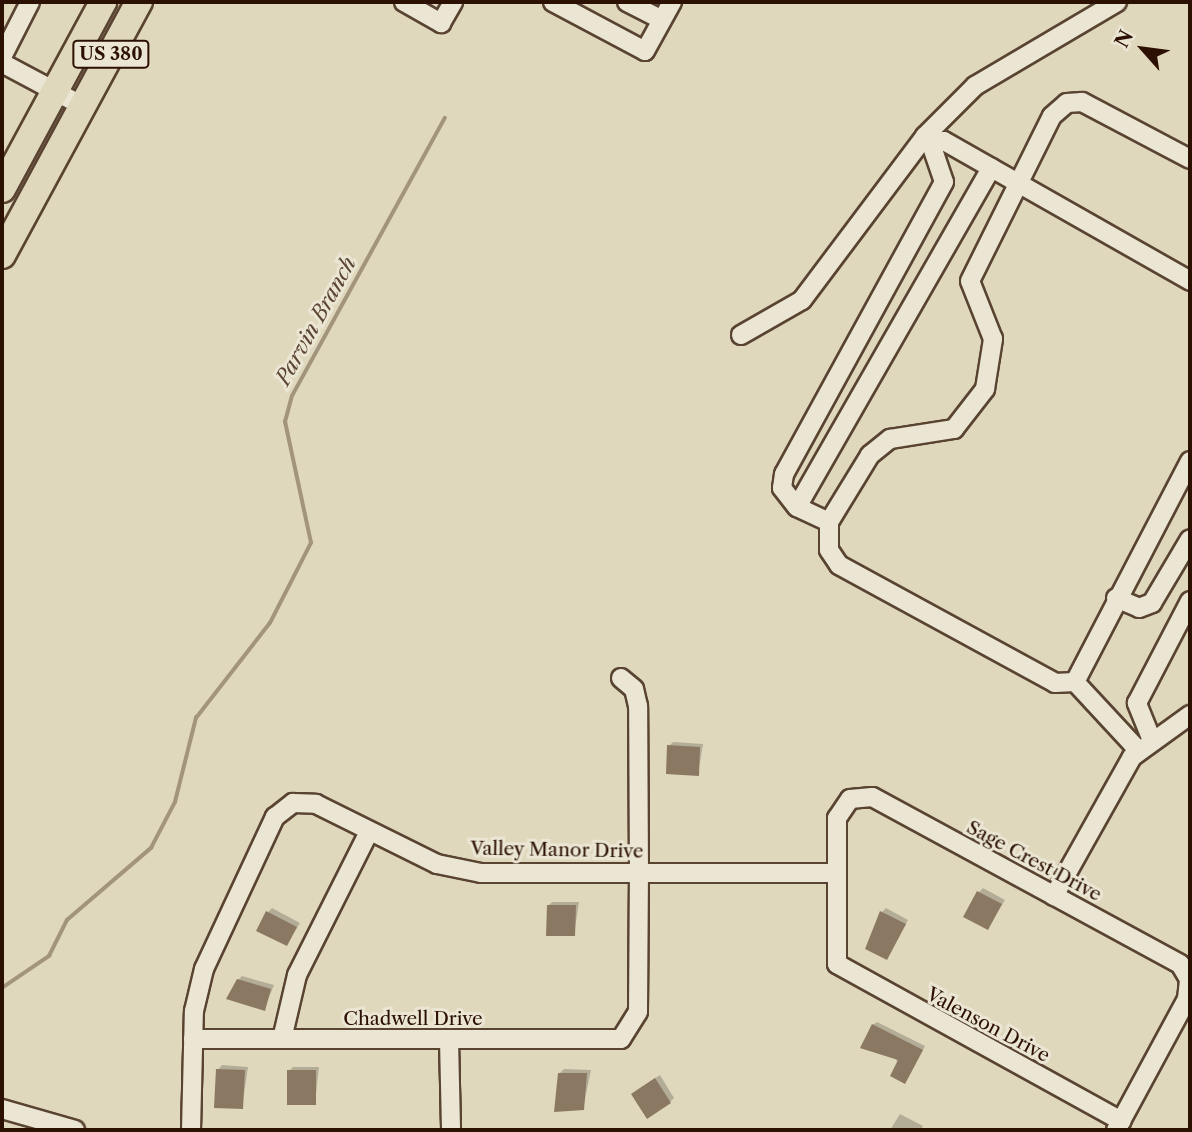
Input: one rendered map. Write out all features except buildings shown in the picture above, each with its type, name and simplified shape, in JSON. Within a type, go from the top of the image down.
[{"type":"highway","name":"US 380","points":[[2,189],[103,2]]},
{"type":"highway","name":"US 380","points":[[2,255],[139,2]]},
{"type":"street","points":[[2,57],[30,2]]},
{"type":"street","points":[[406,2],[429,2]]},
{"type":"street","points":[[406,2],[441,23],[453,2]]},
{"type":"street","points":[[553,2],[645,51],[672,2]]},
{"type":"street","points":[[627,2],[662,20]]},
{"type":"street","points":[[741,335],[802,300],[928,140],[975,86],[1117,2]]},
{"type":"street","points":[[2,63],[83,106]]},
{"type":"street","points":[[1145,744],[1075,682],[1055,683],[838,565],[829,550],[829,522],[870,455],[890,439],[954,429],[985,389],[993,339],[970,281],[1052,116],[1066,103],[1082,102],[1190,159]]},
{"type":"street","points":[[928,140],[943,141],[1190,281]]},
{"type":"street","points":[[829,522],[797,507],[782,488],[792,450],[944,182],[928,140]]},
{"type":"street","points":[[797,507],[991,168]]},
{"type":"street","points":[[1075,682],[1116,598],[1190,461]]},
{"type":"street","points":[[1116,598],[1139,608],[1152,603],[1190,539]]},
{"type":"street","points":[[1145,744],[1137,703],[1190,601]]},
{"type":"street","points":[[621,678],[634,689],[639,706],[639,873]]},
{"type":"street","points":[[1054,896],[1145,744],[1190,715]]},
{"type":"street","name":"Sage Crest Drive","points":[[835,873],[837,818],[850,799],[872,797],[1180,964],[1189,979]]},
{"type":"street","name":"Valley Manor Drive","points":[[193,1039],[209,954],[275,817],[293,803],[316,804],[418,856],[470,871],[835,873]]},
{"type":"street","points":[[282,1040],[297,975],[369,832]]},
{"type":"street","name":"Chadwell Drive","points":[[193,1039],[612,1041],[629,1031],[638,1013],[639,873]]},
{"type":"street","name":"Valenson Drive","points":[[835,873],[837,964],[1118,1126]]},
{"type":"street","points":[[1118,1126],[1187,999],[1189,979]]},
{"type":"street","points":[[191,1130],[193,1039]]},
{"type":"street","points":[[449,1040],[451,1130]]},
{"type":"street","points":[[2,1109],[75,1130]]},
{"type":"waterway","name":"Parvin Branch","points":[[2,988],[49,956],[67,920],[151,848],[175,802],[196,718],[270,623],[311,543],[285,422],[292,396],[445,118]]}]
